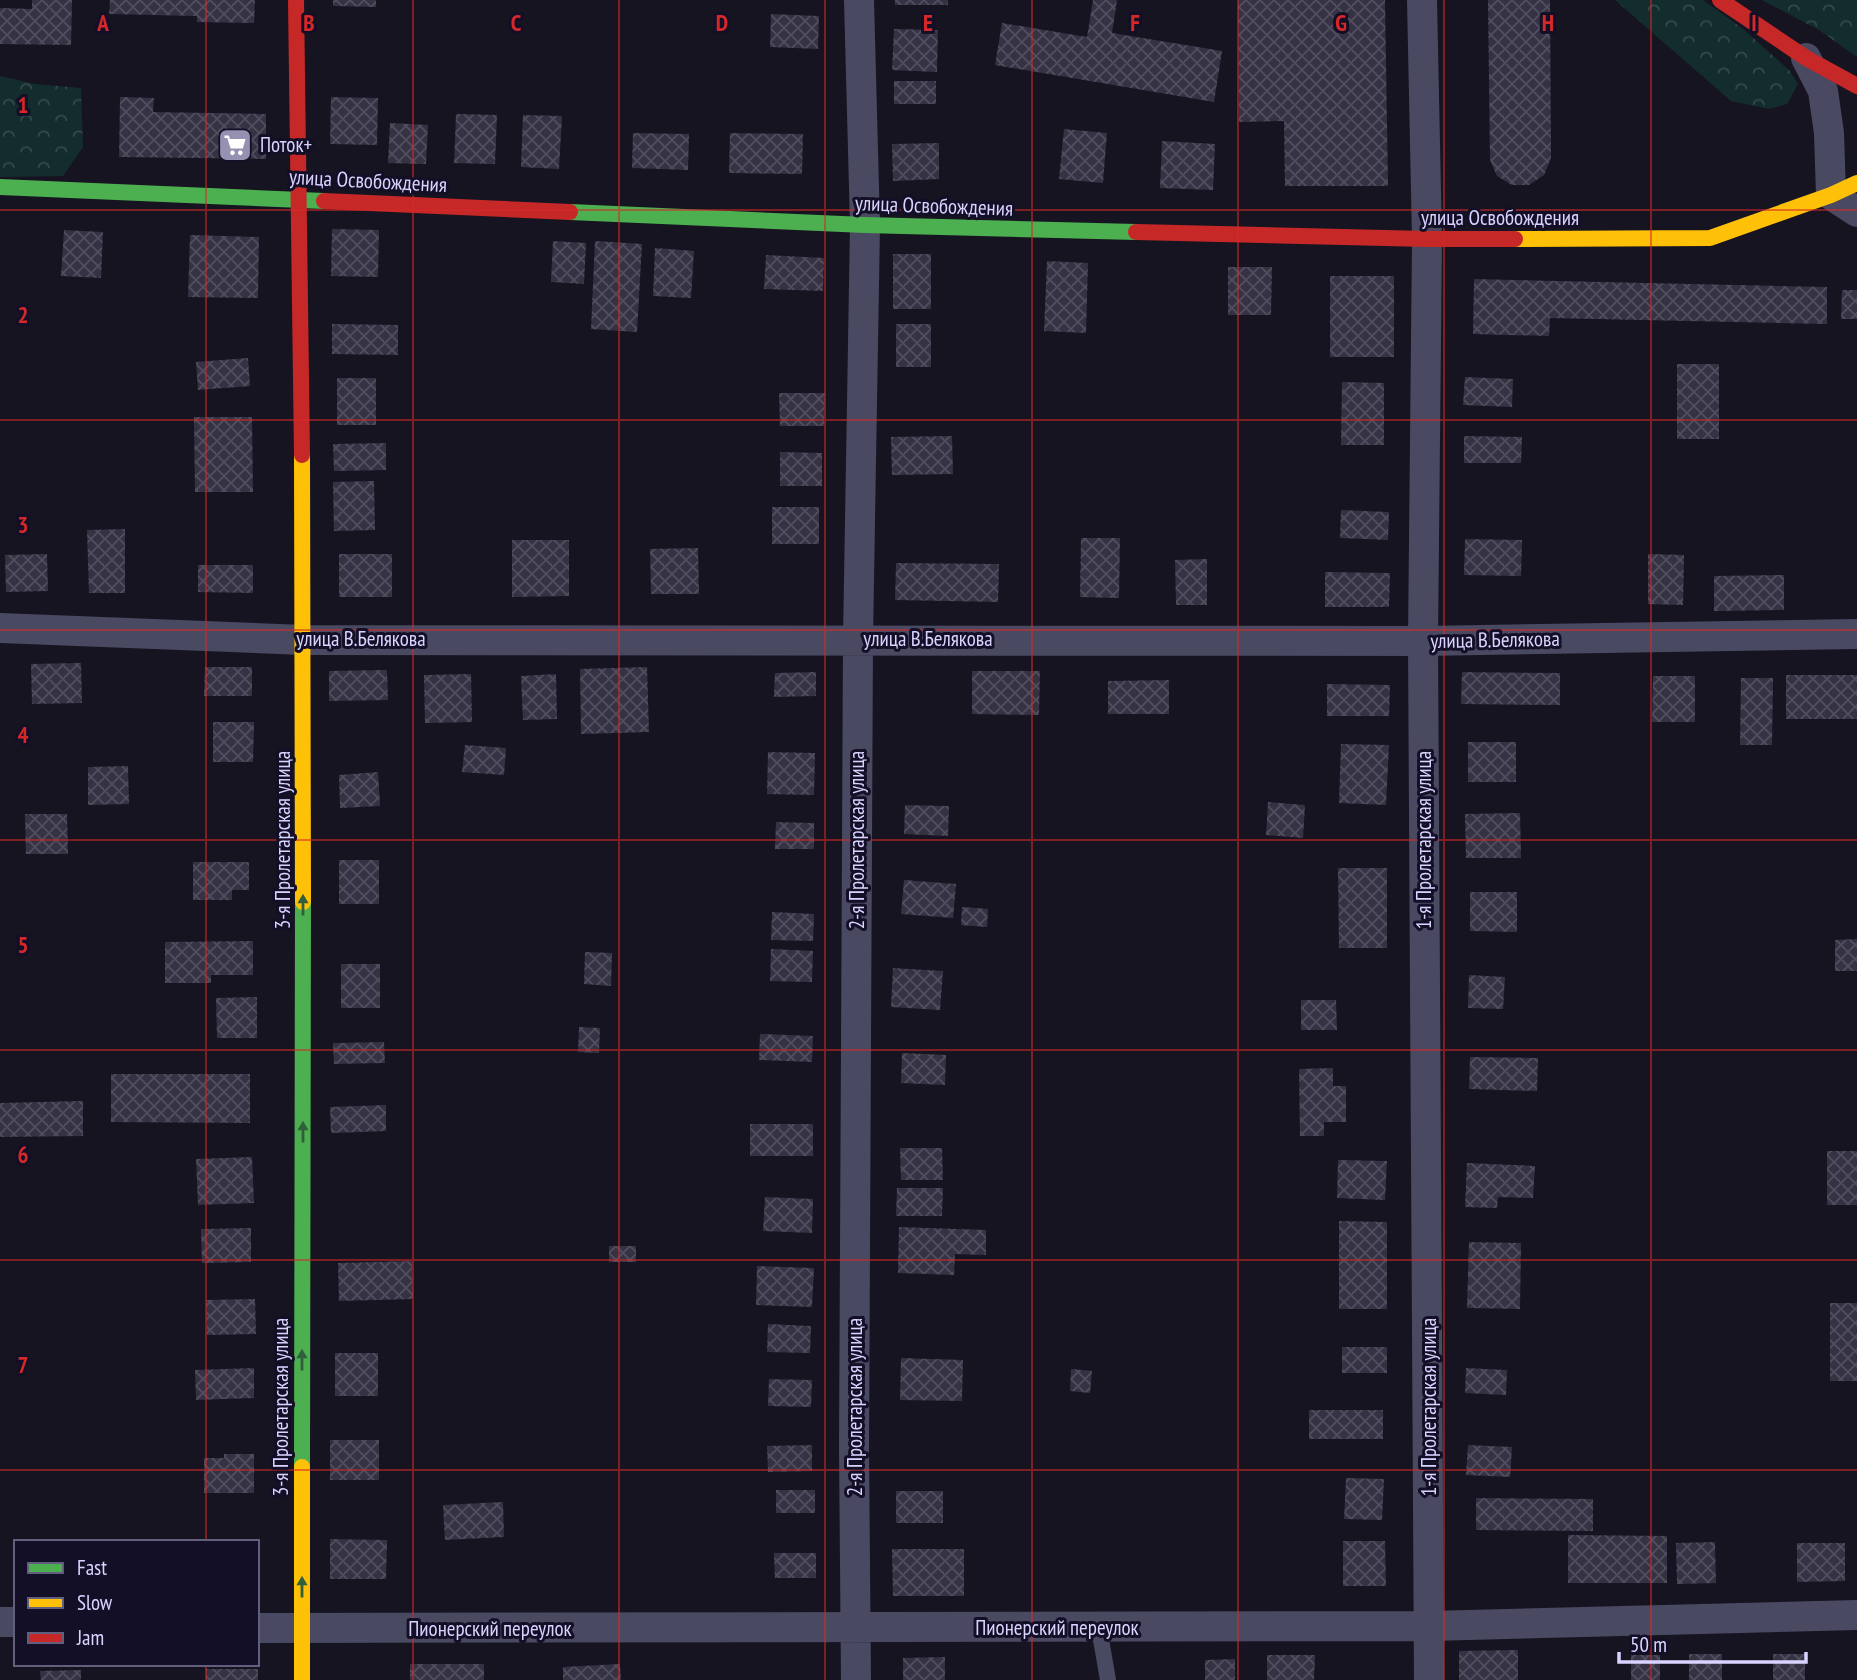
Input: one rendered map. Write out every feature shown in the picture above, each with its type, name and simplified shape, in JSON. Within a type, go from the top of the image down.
[{"type":"street","name":"3-я Пролетарская улица","points":[[296,0],[304,640],[302,1680]]},
{"type":"street","name":"2-я Пролетарская улица","points":[[856,1680],[858,1629],[854,1449],[858,639],[865,225],[859,0]]},
{"type":"street","name":"1-я Пролетарская улица","points":[[1422,0],[1427,239],[1423,641],[1429,1680]]},
{"type":"street","points":[[1720,0],[1806,58],[1857,86]]},
{"type":"street","points":[[1806,58],[1823,90],[1829,133],[1844,189],[1857,212]]},
{"type":"street","name":"улица Освобождения","points":[[0,187],[865,225],[1427,239],[1710,238],[1844,189]]},
{"type":"street","name":"улица В.Белякова","points":[[0,628],[304,640],[1423,641],[1857,634]]},
{"type":"street","name":"Пионерский переулок","points":[[259,1628],[1430,1626],[1857,1615]]},
{"type":"lane","points":[[1099,1628],[1108,1680]]},
{"type":"green space","points":[[1615,0],[1703,0],[1742,28],[1789,70],[1798,84],[1787,104],[1769,109],[1731,101]]},
{"type":"green space","points":[[1762,0],[1857,0],[1857,57],[1819,30]]},
{"type":"green space","points":[[0,76],[35,84],[81,88],[83,147],[63,176],[0,177]]},
{"type":"building","points":[[32,0],[72,0],[71,45],[0,44],[0,8],[32,9]]},
{"type":"building","points":[[110,0],[255,0],[254,23],[197,22],[197,16],[109,14]]},
{"type":"building","points":[[333,0],[376,0],[376,7],[333,6]]},
{"type":"building","points":[[895,0],[948,0],[948,5],[895,5]]},
{"type":"building","points":[[1093,0],[1117,0],[1112,33],[1222,51],[1214,102],[995,65],[1002,23],[1087,37]]},
{"type":"building","points":[[1238,0],[1385,0],[1388,186],[1285,186],[1284,121],[1239,122]]},
{"type":"building","points":[[1488,0],[1550,0],[1551,158],[1544,175],[1529,185],[1512,185],[1497,176],[1490,160]]},
{"type":"building","points":[[771,14],[819,16],[818,49],[770,47]]},
{"type":"building","points":[[894,29],[938,30],[937,72],[892,70]]},
{"type":"building","points":[[894,81],[936,81],[936,104],[894,104]]},
{"type":"building","points":[[120,97],[154,98],[153,112],[266,114],[266,159],[119,157]]},
{"type":"building","points":[[331,97],[378,98],[377,145],[330,144]]},
{"type":"building","points":[[456,114],[497,115],[495,164],[454,163]]},
{"type":"building","points":[[523,115],[562,116],[559,169],[521,167]]},
{"type":"building","points":[[390,123],[428,125],[426,164],[388,163]]},
{"type":"building","points":[[1064,129],[1107,133],[1103,183],[1059,179]]},
{"type":"building","points":[[633,133],[689,134],[688,170],[632,168]]},
{"type":"building","points":[[730,133],[803,134],[802,174],[729,173]]},
{"type":"building","points":[[1162,141],[1215,144],[1213,190],[1160,188]]},
{"type":"building","points":[[939,143],[939,179],[893,181],[892,144]]},
{"type":"building","points":[[332,229],[379,230],[378,277],[331,276]]},
{"type":"building","points":[[64,230],[103,232],[101,278],[61,276]]},
{"type":"building","points":[[190,235],[259,237],[258,298],[188,297]]},
{"type":"building","points":[[553,241],[586,243],[584,284],[551,282]]},
{"type":"building","points":[[595,241],[642,244],[637,332],[591,329]]},
{"type":"building","points":[[655,248],[694,251],[691,298],[653,296]]},
{"type":"building","points":[[893,254],[931,254],[931,309],[893,309]]},
{"type":"building","points":[[766,255],[824,258],[823,291],[764,289]]},
{"type":"building","points":[[1047,261],[1088,263],[1086,333],[1044,331]]},
{"type":"building","points":[[1228,267],[1272,267],[1271,315],[1228,315]]},
{"type":"building","points":[[1330,276],[1394,276],[1394,357],[1330,357]]},
{"type":"building","points":[[1474,279],[1827,287],[1827,324],[1550,318],[1549,336],[1473,334]]},
{"type":"building","points":[[1842,290],[1857,290],[1857,319],[1841,319]]},
{"type":"building","points":[[332,324],[398,325],[398,355],[332,354]]},
{"type":"building","points":[[896,324],[931,324],[931,367],[896,367]]},
{"type":"building","points":[[248,358],[250,386],[198,390],[196,362]]},
{"type":"building","points":[[1677,364],[1719,364],[1719,439],[1677,439]]},
{"type":"building","points":[[1465,377],[1513,379],[1512,407],[1463,405]]},
{"type":"building","points":[[337,378],[376,378],[376,425],[337,425]]},
{"type":"building","points":[[1342,382],[1384,383],[1384,445],[1341,445]]},
{"type":"building","points":[[779,393],[825,393],[824,426],[780,426]]},
{"type":"building","points":[[194,417],[252,417],[253,492],[195,492]]},
{"type":"building","points":[[952,436],[953,474],[892,475],[891,437]]},
{"type":"building","points":[[1464,436],[1522,437],[1521,463],[1464,463]]},
{"type":"building","points":[[386,443],[386,470],[334,471],[333,444]]},
{"type":"building","points":[[780,452],[822,453],[822,486],[780,486]]},
{"type":"building","points":[[374,481],[375,530],[334,531],[333,482]]},
{"type":"building","points":[[772,507],[819,507],[819,544],[772,544]]},
{"type":"building","points":[[1341,510],[1389,512],[1388,540],[1340,538]]},
{"type":"building","points":[[125,529],[125,593],[89,593],[87,530]]},
{"type":"building","points":[[1081,538],[1120,538],[1119,598],[1080,597]]},
{"type":"building","points":[[1465,539],[1522,540],[1521,576],[1464,575]]},
{"type":"building","points":[[512,540],[569,540],[569,596],[512,597]]},
{"type":"building","points":[[698,548],[699,594],[651,594],[650,549]]},
{"type":"building","points":[[47,554],[48,591],[6,592],[5,555]]},
{"type":"building","points":[[339,554],[392,554],[392,597],[339,597]]},
{"type":"building","points":[[1648,554],[1684,555],[1683,605],[1648,604]]},
{"type":"building","points":[[1207,559],[1207,605],[1176,605],[1175,560]]},
{"type":"building","points":[[896,563],[999,564],[998,602],[895,600]]},
{"type":"building","points":[[198,565],[253,565],[253,593],[198,592]]},
{"type":"building","points":[[1325,572],[1390,573],[1389,607],[1325,607]]},
{"type":"building","points":[[1784,575],[1784,610],[1714,611],[1714,576]]},
{"type":"building","points":[[81,663],[82,703],[32,704],[31,664]]},
{"type":"building","points":[[205,667],[252,667],[252,696],[204,696]]},
{"type":"building","points":[[647,667],[649,732],[581,734],[580,669]]},
{"type":"building","points":[[387,670],[388,700],[329,701],[329,671]]},
{"type":"building","points":[[972,671],[1040,671],[1039,715],[972,714]]},
{"type":"building","points":[[816,672],[816,696],[774,697],[775,673]]},
{"type":"building","points":[[1462,672],[1560,673],[1560,705],[1461,704]]},
{"type":"building","points":[[471,674],[472,722],[425,723],[424,675]]},
{"type":"building","points":[[556,674],[557,719],[523,720],[521,676]]},
{"type":"building","points":[[1786,675],[1857,675],[1857,719],[1786,719]]},
{"type":"building","points":[[1653,676],[1695,676],[1695,722],[1652,722]]},
{"type":"building","points":[[1741,678],[1773,678],[1772,745],[1740,745]]},
{"type":"building","points":[[1169,680],[1169,714],[1108,714],[1108,681]]},
{"type":"building","points":[[1327,684],[1390,685],[1389,716],[1327,716]]},
{"type":"building","points":[[213,722],[254,722],[253,762],[213,762]]},
{"type":"building","points":[[1468,742],[1516,742],[1516,782],[1468,782]]},
{"type":"building","points":[[1341,744],[1389,745],[1386,805],[1339,803]]},
{"type":"building","points":[[465,745],[506,748],[504,775],[462,772]]},
{"type":"building","points":[[768,752],[815,753],[814,795],[767,794]]},
{"type":"building","points":[[128,766],[129,804],[88,805],[88,767]]},
{"type":"building","points":[[378,772],[380,806],[340,808],[339,775]]},
{"type":"building","points":[[1268,802],[1305,805],[1303,838],[1266,835]]},
{"type":"building","points":[[905,805],[949,806],[948,836],[904,834]]},
{"type":"building","points":[[1520,813],[1521,858],[1466,858],[1465,814]]},
{"type":"building","points":[[25,814],[67,814],[68,854],[26,854]]},
{"type":"building","points":[[776,822],[814,823],[814,849],[775,849]]},
{"type":"building","points":[[339,860],[379,860],[379,904],[339,904]]},
{"type":"building","points":[[193,862],[249,862],[249,890],[232,890],[232,900],[193,900]]},
{"type":"building","points":[[1338,868],[1387,868],[1387,948],[1339,948]]},
{"type":"building","points":[[904,880],[956,884],[953,918],[901,914]]},
{"type":"building","points":[[1470,892],[1517,892],[1517,932],[1470,931]]},
{"type":"building","points":[[962,907],[988,909],[987,927],[961,925]]},
{"type":"building","points":[[772,912],[814,914],[813,941],[771,940]]},
{"type":"building","points":[[1857,939],[1857,971],[1835,971],[1835,940]]},
{"type":"building","points":[[253,941],[253,975],[211,975],[211,983],[165,983],[165,942]]},
{"type":"building","points":[[771,949],[813,951],[812,982],[770,981]]},
{"type":"building","points":[[585,952],[612,953],[611,986],[584,984]]},
{"type":"building","points":[[341,964],[380,964],[380,1008],[341,1008]]},
{"type":"building","points":[[893,968],[943,971],[940,1010],[891,1007]]},
{"type":"building","points":[[1469,975],[1505,977],[1503,1009],[1468,1008]]},
{"type":"building","points":[[257,997],[257,1038],[217,1038],[216,998]]},
{"type":"building","points":[[1301,1000],[1336,1000],[1337,1030],[1301,1030]]},
{"type":"building","points":[[579,1027],[600,1028],[599,1053],[578,1052]]},
{"type":"building","points":[[760,1034],[813,1036],[812,1062],[759,1060]]},
{"type":"building","points":[[384,1042],[385,1063],[334,1064],[333,1043]]},
{"type":"building","points":[[902,1053],[946,1055],[945,1085],[901,1083]]},
{"type":"building","points":[[1470,1057],[1538,1058],[1537,1091],[1469,1089]]},
{"type":"building","points":[[1333,1068],[1333,1086],[1346,1086],[1346,1122],[1324,1122],[1324,1136],[1300,1136],[1299,1069]]},
{"type":"building","points":[[111,1074],[250,1074],[250,1123],[111,1122]]},
{"type":"building","points":[[83,1101],[83,1136],[0,1137],[0,1103]]},
{"type":"building","points":[[386,1105],[386,1131],[331,1133],[330,1107]]},
{"type":"building","points":[[750,1124],[813,1124],[813,1156],[750,1156]]},
{"type":"building","points":[[900,1148],[942,1148],[943,1180],[901,1180]]},
{"type":"building","points":[[1827,1151],[1857,1151],[1857,1205],[1827,1205]]},
{"type":"building","points":[[252,1157],[254,1203],[198,1205],[196,1159]]},
{"type":"building","points":[[1338,1160],[1387,1161],[1385,1200],[1337,1198]]},
{"type":"building","points":[[1467,1163],[1535,1166],[1533,1198],[1498,1197],[1497,1208],[1465,1207]]},
{"type":"building","points":[[897,1188],[943,1188],[942,1216],[896,1216]]},
{"type":"building","points":[[765,1197],[813,1199],[812,1233],[763,1231]]},
{"type":"building","points":[[1339,1221],[1387,1222],[1387,1309],[1339,1309]]},
{"type":"building","points":[[899,1227],[986,1230],[986,1255],[955,1254],[954,1275],[898,1273]]},
{"type":"building","points":[[251,1228],[251,1262],[202,1263],[201,1229]]},
{"type":"building","points":[[1469,1242],[1521,1243],[1520,1309],[1467,1308]]},
{"type":"building","points":[[609,1246],[636,1246],[636,1262],[609,1262]]},
{"type":"building","points":[[412,1261],[413,1299],[339,1301],[338,1263]]},
{"type":"building","points":[[757,1266],[814,1268],[812,1307],[756,1305]]},
{"type":"building","points":[[255,1299],[256,1334],[207,1335],[206,1300]]},
{"type":"building","points":[[1830,1303],[1857,1303],[1857,1381],[1830,1381]]},
{"type":"building","points":[[768,1324],[811,1326],[810,1353],[767,1352]]},
{"type":"building","points":[[1342,1347],[1387,1347],[1387,1373],[1342,1373]]},
{"type":"building","points":[[335,1353],[378,1353],[378,1396],[335,1396]]},
{"type":"building","points":[[901,1358],[963,1360],[962,1401],[900,1400]]},
{"type":"building","points":[[254,1368],[254,1398],[196,1400],[195,1370]]},
{"type":"building","points":[[1466,1368],[1507,1370],[1506,1395],[1465,1393]]},
{"type":"building","points":[[1071,1369],[1092,1371],[1090,1393],[1070,1391]]},
{"type":"building","points":[[769,1379],[812,1380],[811,1407],[768,1406]]},
{"type":"building","points":[[1309,1410],[1383,1410],[1383,1439],[1309,1439]]},
{"type":"building","points":[[330,1440],[379,1440],[379,1480],[330,1480]]},
{"type":"building","points":[[812,1445],[812,1471],[768,1472],[767,1446]]},
{"type":"building","points":[[1468,1445],[1512,1447],[1510,1477],[1466,1475]]},
{"type":"building","points":[[224,1454],[254,1454],[254,1493],[204,1493],[204,1458],[224,1458]]},
{"type":"building","points":[[1346,1478],[1384,1479],[1382,1520],[1344,1519]]},
{"type":"building","points":[[776,1490],[815,1490],[815,1513],[776,1513]]},
{"type":"building","points":[[896,1491],[943,1491],[943,1523],[896,1523]]},
{"type":"building","points":[[1476,1498],[1593,1499],[1593,1531],[1476,1530]]},
{"type":"building","points":[[503,1502],[504,1537],[445,1540],[443,1505]]},
{"type":"building","points":[[1568,1535],[1667,1536],[1667,1583],[1568,1583]]},
{"type":"building","points":[[330,1539],[387,1540],[386,1579],[330,1579]]},
{"type":"building","points":[[1343,1541],[1385,1541],[1386,1586],[1343,1586]]},
{"type":"building","points":[[1715,1542],[1716,1583],[1677,1584],[1676,1543]]},
{"type":"building","points":[[1797,1543],[1845,1543],[1845,1581],[1797,1582]]},
{"type":"building","points":[[892,1549],[964,1549],[964,1596],[893,1596]]},
{"type":"building","points":[[774,1553],[816,1553],[816,1578],[775,1578]]},
{"type":"building","points":[[1518,1650],[1518,1680],[1459,1680],[1459,1651]]},
{"type":"building","points":[[1689,1654],[1722,1654],[1722,1680],[1689,1680]]},
{"type":"building","points":[[1773,1654],[1805,1654],[1805,1680],[1773,1680]]},
{"type":"building","points":[[1267,1655],[1315,1655],[1314,1680],[1267,1680]]},
{"type":"building","points":[[1631,1655],[1660,1655],[1660,1680],[1631,1680]]},
{"type":"building","points":[[945,1657],[945,1680],[903,1680],[903,1658]]},
{"type":"building","points":[[1235,1659],[1235,1680],[1205,1680],[1205,1660]]},
{"type":"building","points":[[410,1664],[484,1664],[484,1680],[410,1680]]},
{"type":"building","points":[[620,1664],[621,1680],[563,1680],[563,1667]]},
{"type":"building","points":[[206,1669],[258,1669],[258,1680],[206,1680]]},
{"type":"building","points":[[81,1670],[81,1680],[41,1680],[40,1671]]},
{"type":"traffic: fast","points":[[0,187],[324,201]]},
{"type":"traffic: fast","points":[[570,212],[865,225],[1136,232]]},
{"type":"traffic: fast","points":[[302,1467],[303,902]]},
{"type":"traffic: slow","points":[[1515,239],[1710,238],[1831,195],[1857,183]]},
{"type":"traffic: slow","points":[[302,455],[303,902]]},
{"type":"traffic: slow","points":[[302,1467],[302,1680]]},
{"type":"traffic: jam","points":[[296,0],[302,455]]},
{"type":"traffic: jam","points":[[1720,0],[1806,58],[1857,86]]},
{"type":"traffic: jam","points":[[324,201],[570,212]]},
{"type":"traffic: jam","points":[[1136,232],[1515,239]]},
{"type":"place","name":"Поток+","points":[[235,145]]}]
